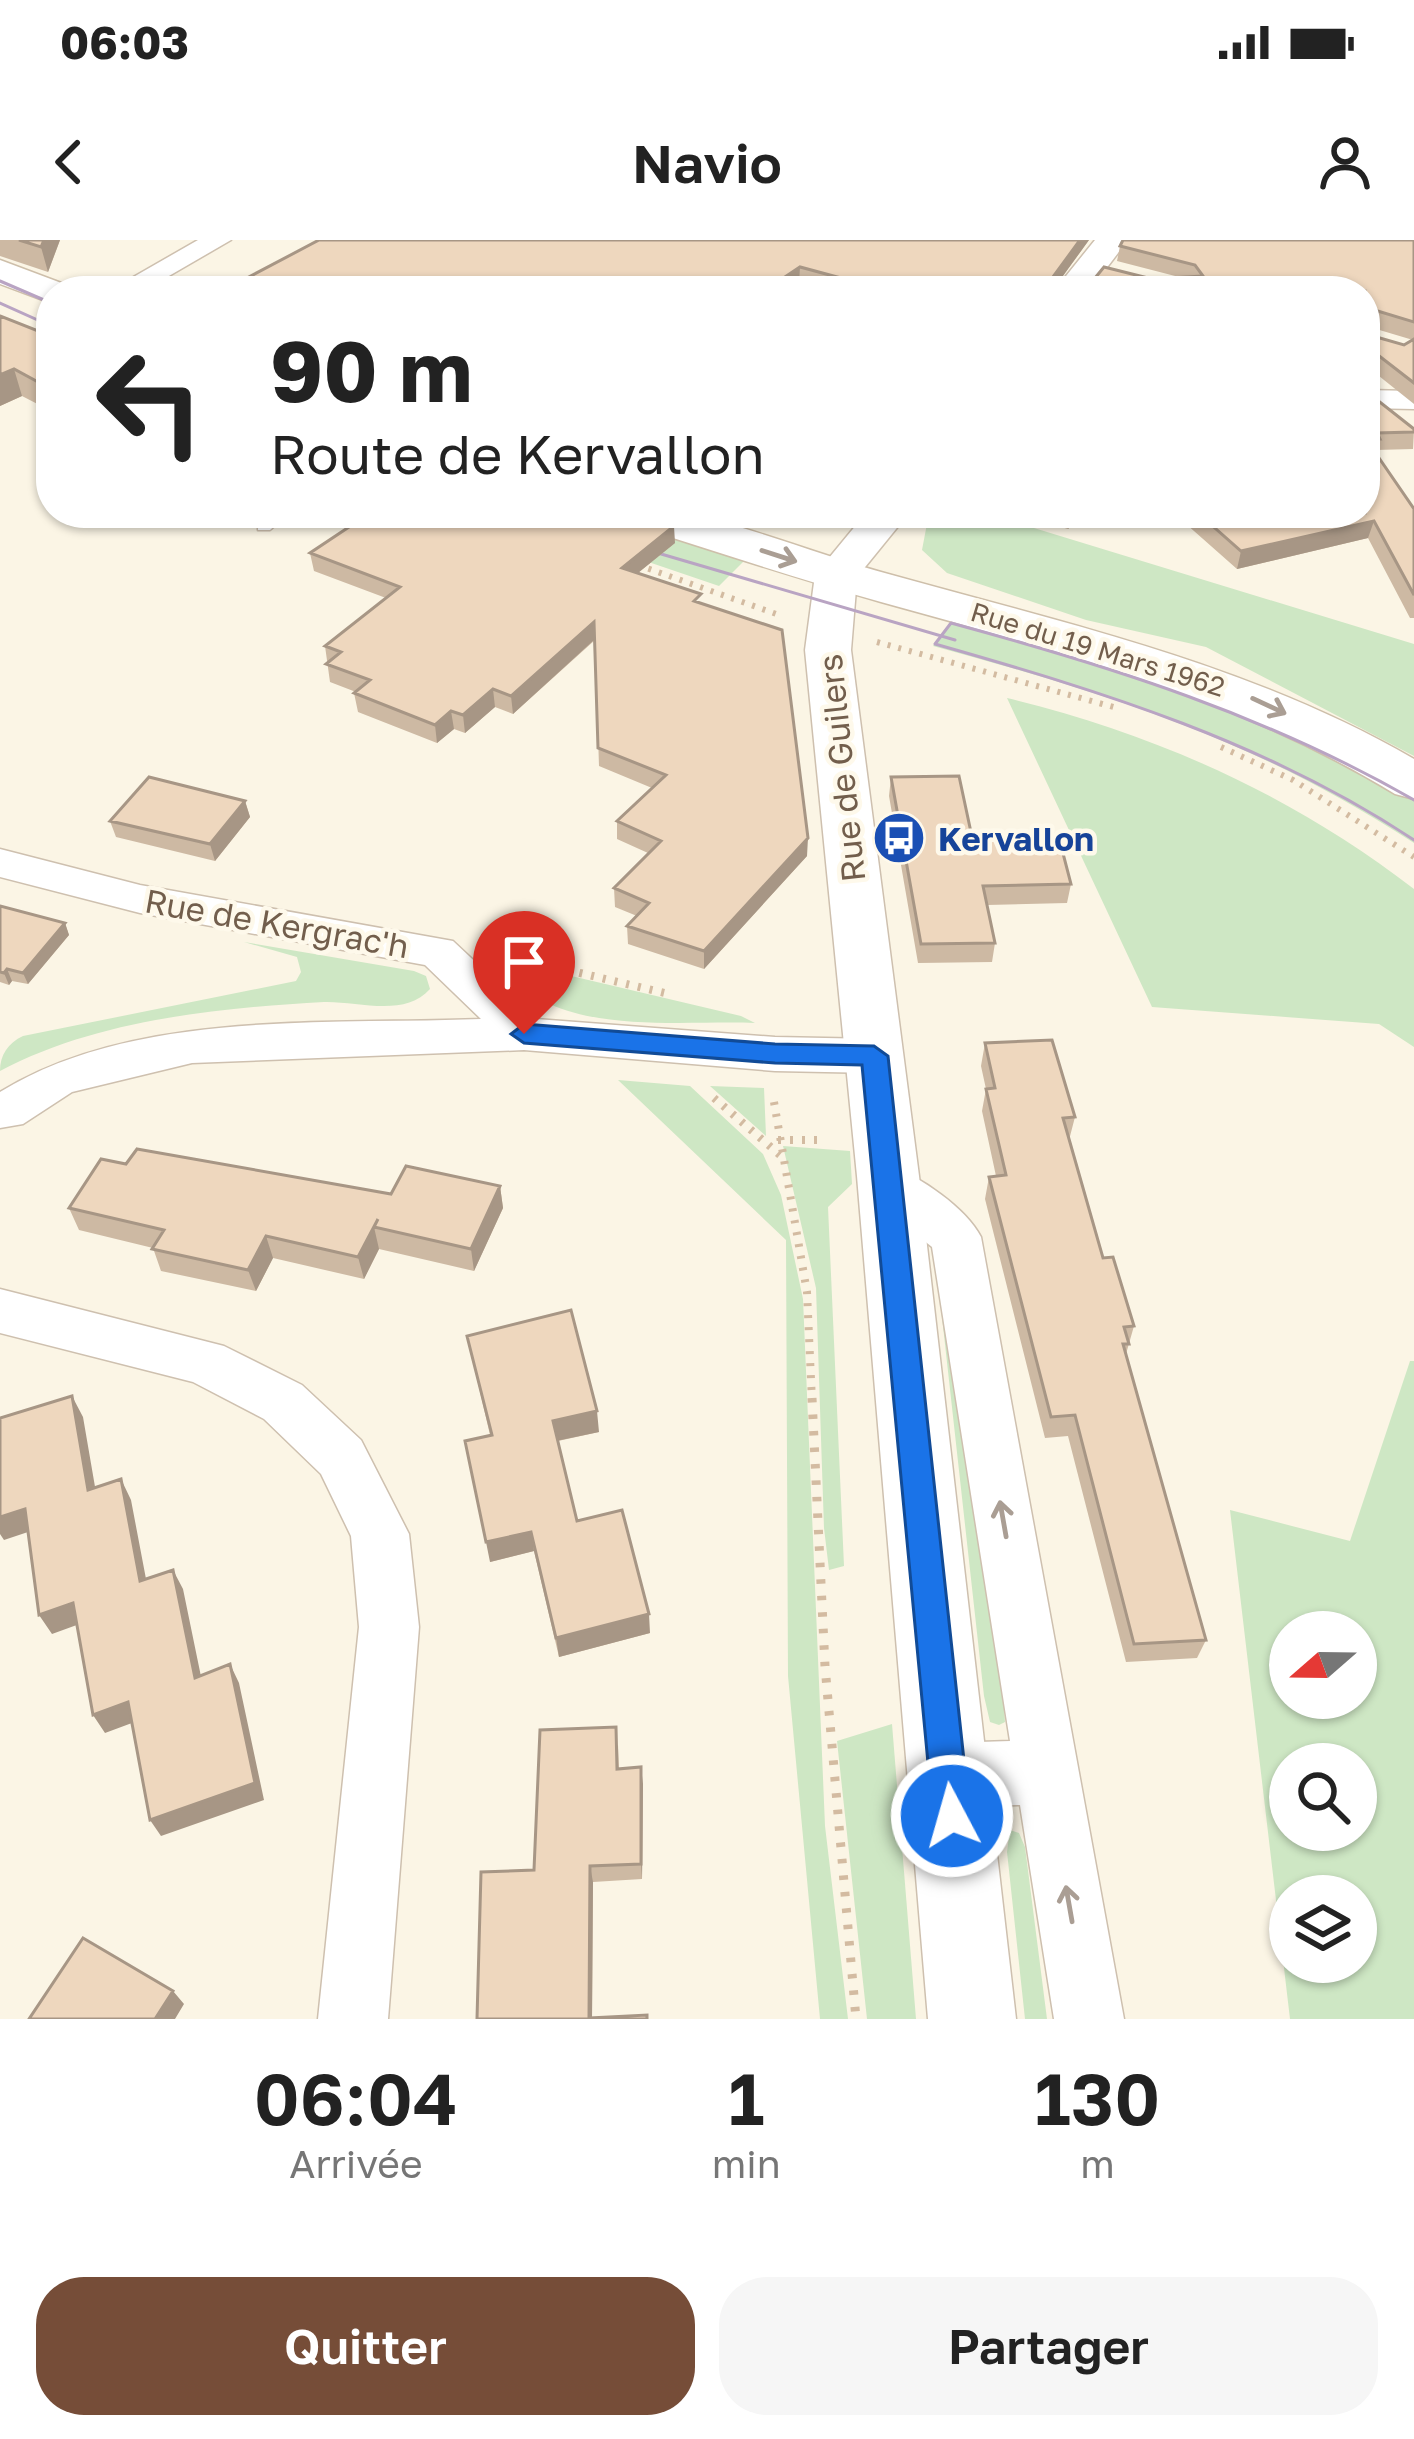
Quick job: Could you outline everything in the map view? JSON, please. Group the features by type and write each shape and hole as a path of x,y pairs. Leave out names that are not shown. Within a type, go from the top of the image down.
{"main road":[{"path":"0,271 36,286"},
{"name":"Rue du 19 Mars 1962","path":"674,528 832,602 1122,652 1229,687 1329,734 1414,782"}],"street":[{"path":"151,276 218,240"},
{"path":"1380,399 1414,400"},
{"path":"1380,406 1414,432"},
{"path":"832,602 879,528"},
{"name":"Rue de Guilers","path":"832,602 847,845 889,1185 972,2019"},
{"name":"Rue de Kergrac'h","path":"0,863 140,899 438,952 524,1034"},
{"path":"2,1114 58,1078 192,1046 524,1034 775,1054 874,1056"},
{"path":"889,1185 956,1237 1089,2019"},
{"path":"0,1311 205,1362 283,1402 341,1456 380,1534 388,1628 353,2019"},
{"path":"947,1775 1046,1772"}],"path":[{"path":"638,565 832,602 1129,712"},
{"path":"1204,740 1293,780 1414,857"},
{"path":"438,952 500,953 687,998"},
{"path":"775,1054 772,1083 781,1156 807,1292 825,1666 856,2019"},
{"path":"708,1092 781,1156"}],"green space":[{"path":"548,528 638,528 744,561 719,586"},
{"path":"926,528 1034,528 1414,644 1414,756 1206,647 1086,620 947,573 922,550"},
{"path":"957,614 1124,659 1414,793 1414,843 1297,775 1182,724 933,646"},
{"path":"1007,698 1116,730 1221,772 1320,825 1414,889 1414,1047 1379,1024 1152,1007"},
{"path":"244,942 414,971 426,976 430,989 420,998 394,1006 324,1002 242,1008 116,1028 0,1071 6,1050 23,1036 296,981 301,972 297,957"},
{"path":"512,962 755,1023 653,1023 584,1015 524,990 500,967"},
{"path":"618,1080 690,1086 763,1154 781,1195 803,1299 825,1826 848,2019 820,2019 788,1676 786,1240"},
{"path":"710,1086 764,1088 766,1136"},
{"path":"783,1146 850,1151 852,1184 828,1207 844,1566 829,1570 816,1288"},
{"path":"935,1254 1003,1692 1005,1722 999,1725 990,1722 984,1696"},
{"path":"1410,1361 1414,1361 1414,2019 1290,2019 1286,1983 1377,1983 1377,1875 1273,1875 1270,1851 1377,1851 1377,1743 1269,1743 1269,1841 1230,1510 1350,1541"},
{"path":"892,1724 916,2019 867,2019 837,1741"},
{"path":"1010,1830 1019,1833 1025,1847 1047,2019 1025,2019 1007,1852"}],"building":[{"path":"319,240 1080,240 1054,276 833,276 800,267 786,276 251,276"},
{"path":"1123,240 1414,240 1414,322 1380,312 1380,276 1203,276 1195,265 1120,246"},
{"path":"1104,267 1140,276 1097,276"},
{"path":"0,316 36,330 36,381 14,369 0,375"},
{"path":"1380,338 1404,345 1414,339 1414,383 1380,357"},
{"path":"1380,402 1414,429 1380,433"},
{"path":"1380,459 1414,509 1414,595 1378,528"},
{"path":"348,528 672,528 622,568 701,594 694,601 782,630 808,838 704,951 627,926 649,903 614,888 661,841 617,821 666,775 598,748 594,622 511,696 493,689 463,715 451,711 435,725 354,693 370,680 326,664 341,652 325,646 400,587 310,553"},
{"path":"1215,528 1343,528 1241,551"},
{"path":"959,776 972,837 1058,834 1071,884 983,886 995,943 921,944 891,777"},
{"path":"149,777 245,801 210,844 110,821"},
{"path":"0,906 65,923 23,973 0,972"},
{"path":"1052,1040 1075,1117 1063,1118 1103,1258 1113,1257 1134,1326 1124,1327 1129,1344 1123,1344 1206,1640 1134,1644 1075,1415 1051,1417 989,1177 1006,1175 986,1089 995,1088 985,1043"},
{"path":"137,1149 391,1194 406,1166 500,1186 471,1249 374,1227 378,1219 358,1257 266,1236 248,1270 152,1249 164,1230 69,1208 101,1159 126,1164"},
{"path":"571,1310 597,1411 553,1421 577,1521 622,1510 649,1614 556,1638 531,1532 486,1542 465,1441 492,1435 467,1336"},
{"path":"72,1396 88,1490 121,1479 140,1581 173,1570 195,1678 230,1664 255,1783 150,1820 128,1702 93,1715 73,1603 39,1615 25,1509 0,1517 0,1418"},
{"path":"616,1727 617,1769 641,1767 641,1864 590,1866 589,2018 647,2015 647,2019 477,2019 481,1872 534,1870 540,1730"},
{"path":"83,1938 173,1991 155,2019 29,2019"}],"tram line":[{"path":"0,281 36,297"},
{"path":"0,303 36,319"},
{"path":"627,544 941,636"},
{"path":"941,636 951,623 1188,696 1303,743 1414,800"},
{"path":"941,636 955,640"},
{"path":"941,636 935,644 1122,701 1242,748 1358,805 1414,840"}],"place":[{"name":"Kervallon","path":"899,838"}],"route":[{"path":"524,1034 775,1054 874,1056 952,1816"}]}
